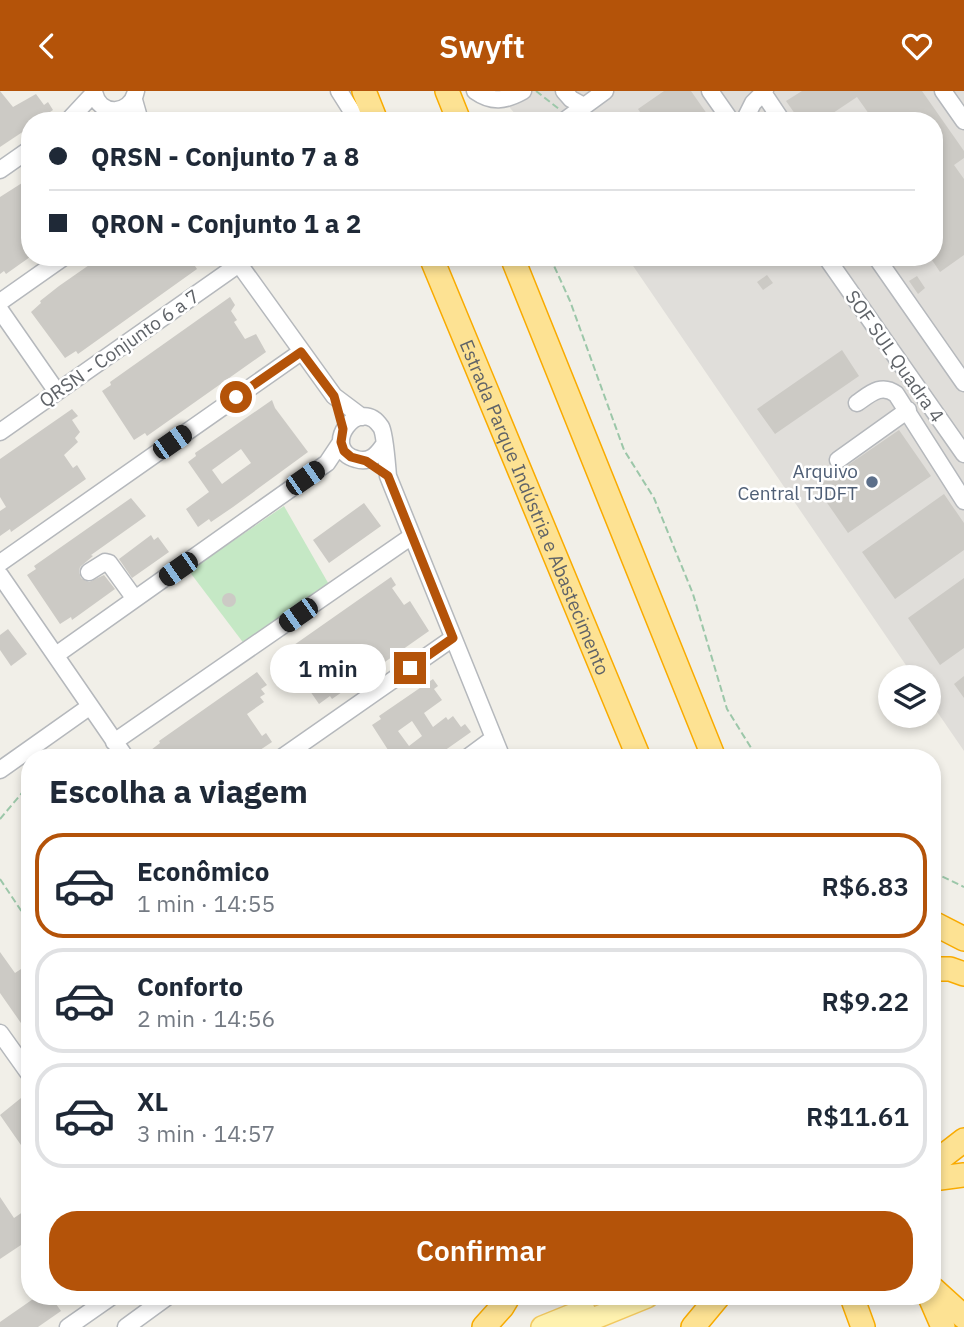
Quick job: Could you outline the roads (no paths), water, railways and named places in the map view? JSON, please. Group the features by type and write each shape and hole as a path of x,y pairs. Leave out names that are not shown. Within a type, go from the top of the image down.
{"highway":[{"path":"364,91 372,112"},
{"path":"447,91 455,112"},
{"name":"Estrada Parque Indústria e Abastecimento","path":"435,266 635,749"},
{"path":"516,266 567,389 706,749"},
{"path":"941,927 964,939"},
{"path":"941,969 964,974"},
{"path":"941,1165 964,1140"},
{"path":"941,1173 964,1175"},
{"path":"941,1296 964,1317"},
{"path":"484,1327 502,1305"},
{"path":"694,1327 712,1305"},
{"path":"933,1305 943,1327"}],"main road":[{"path":"542,1327 596,1305"},
{"path":"573,1327 627,1305"}],"street":[{"path":"339,91 352,112"},
{"path":"475,91 487,99 498,100 510,98 523,91"},
{"path":"564,91 571,99 584,106"},
{"path":"576,112 605,91"},
{"path":"710,91 725,112"},
{"path":"943,91 964,121"},
{"path":"77,112 94,92 98,103 112,112"},
{"path":"748,112 763,92 776,112"},
{"path":"101,112 125,109 135,95"},
{"path":"0,170 21,155"},
{"path":"0,302 51,266"},
{"name":"QRSN - Conjunto 6 a 7","path":"0,432 228,266"},
{"path":"240,266 334,396 362,417 372,419 380,426 384,436 388,476 499,749"},
{"name":"SOF SUL Quadra 4","path":"833,266 964,454"},
{"path":"882,266 964,383"},
{"path":"0,310 57,392"},
{"path":"0,563 301,352"},
{"path":"857,403 875,390 883,388 896,394 964,501"},
{"path":"334,396 344,451 388,476"},
{"path":"838,460 908,410"},
{"path":"56,655 327,463 351,420 362,417"},
{"path":"327,463 376,456 383,446"},
{"path":"114,742 412,536"},
{"path":"89,572 105,562 109,563 135,599"},
{"path":"0,575 119,749"},
{"path":"294,749 453,638"},
{"path":"30,749 89,707"},
{"path":"480,749 495,739"},
{"path":"0,770 21,755"},
{"path":"0,1033 21,1062"},
{"path":"941,1168 964,1153"},
{"path":"941,1171 964,1169"},
{"path":"68,1327 100,1305"},
{"path":"126,1327 156,1305"}],"place":[{"name":"Arquivo Central TJDFT","path":"872,482"}]}
